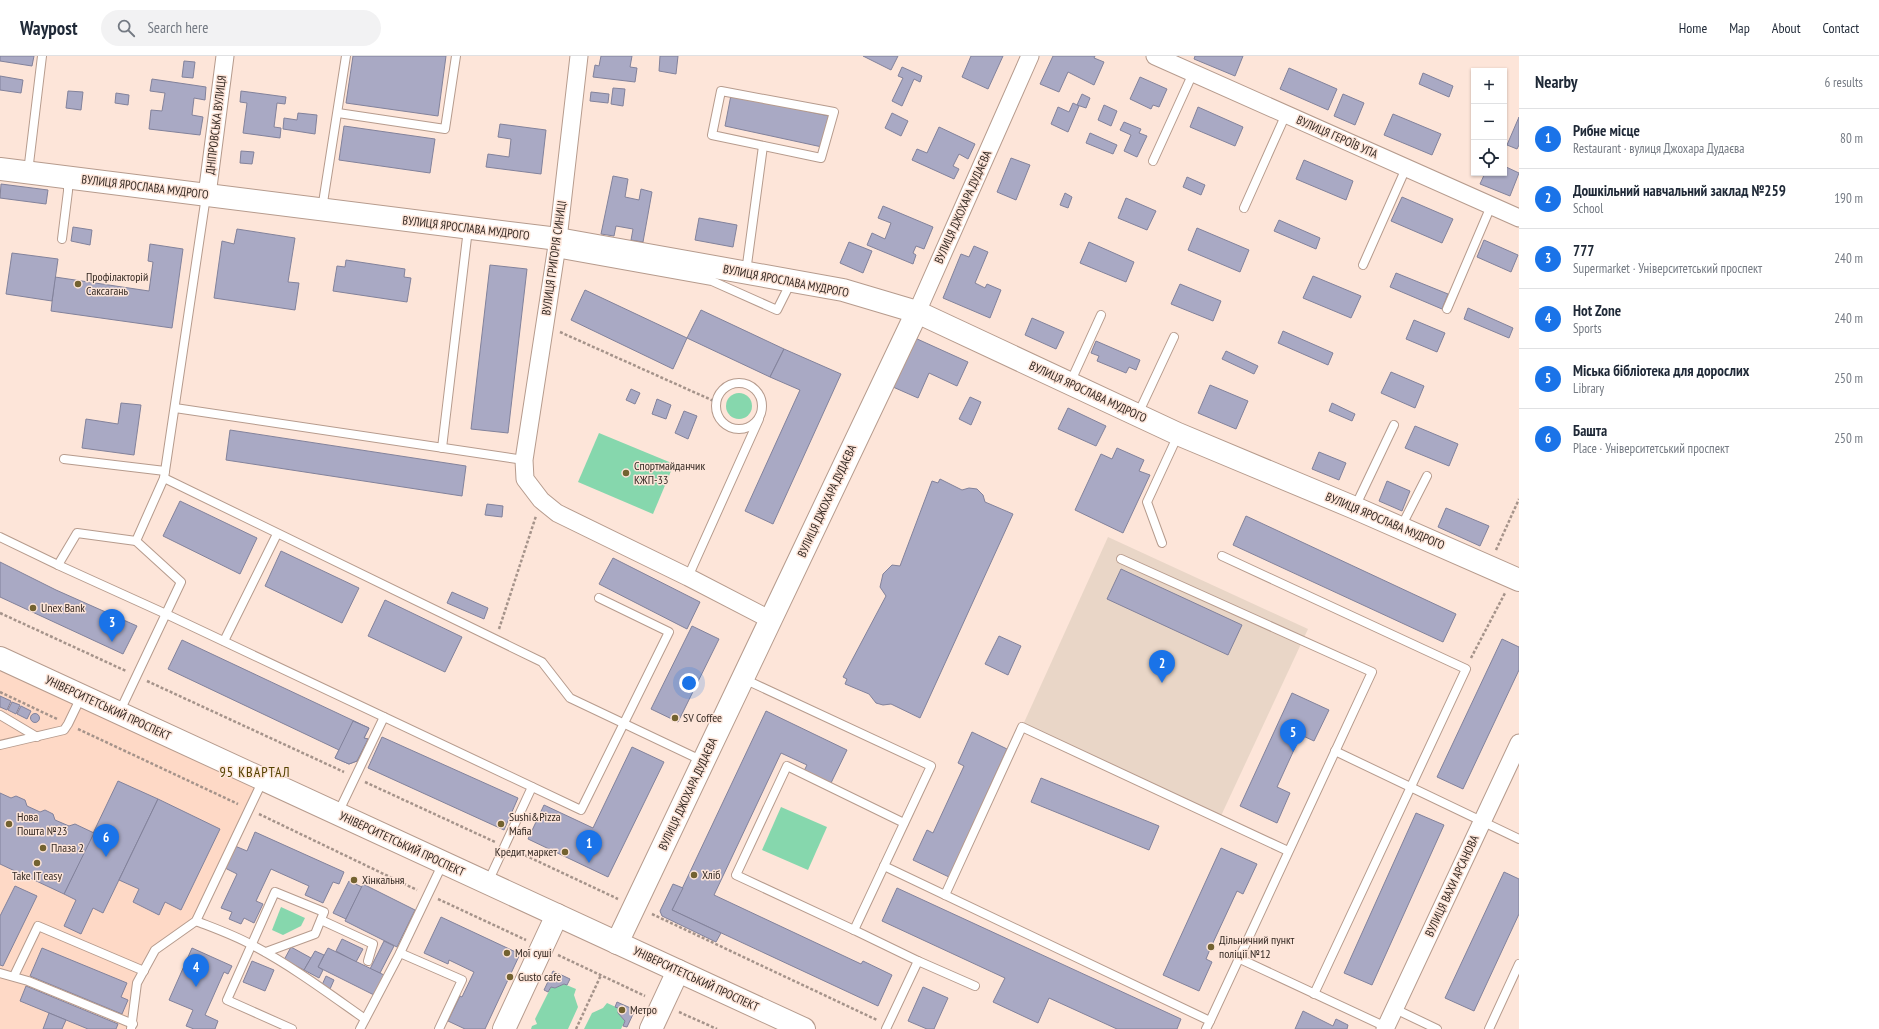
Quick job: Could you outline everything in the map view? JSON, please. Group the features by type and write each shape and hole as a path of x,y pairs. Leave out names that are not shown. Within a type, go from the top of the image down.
{"street":[{"name":"ДНІПРОВСЬКА ВУЛИЦЯ","path":"207,195 224,56"},
{"name":"ВУЛИЦЯ ГРИГОРІЯ СИНИЦІ","path":"579,56 557,246 524,460 525,479 541,500 557,513 688,577 771,620"},
{"name":"ВУЛИЦЯ ДЖОХАРА ДУДАЄВА","path":"617,943 917,312 1030,56"},
{"name":"ВУЛИЦЯ ГЕРОЇВ УПА","path":"1155,56 1519,218"},
{"name":"ВУЛИЦЯ ЯРОСЛАВА МУДРОГО","path":"0,169 468,228 557,246 746,273 843,290 917,312 1178,434 1489,565 1516,578"},
{"name":"УНІВЕРСИТЕТСЬКИЙ ПРОСПЕКТ","path":"0,658 804,1029"},
{"name":"ВУЛИЦЯ ВАХИ АРСАНОВА","path":"1386,1028 1519,743"},
{"path":"504,1029 557,915"},
{"path":"651,1029 678,971"}],"lane":[{"path":"28,172 42,56"},
{"path":"322,210 346,56"},
{"path":"338,113 445,129 456,56"},
{"path":"1153,161 1193,73"},
{"path":"721,91 834,112 821,158 763,146 712,135 721,91"},
{"path":"1244,208 1286,114"},
{"path":"746,273 763,146"},
{"path":"1363,265 1406,168"},
{"path":"62,239 68,191 68,177"},
{"path":"136,541 165,475 207,195"},
{"path":"1447,308 1491,206"},
{"path":"442,448 468,228"},
{"path":"557,246 712,282 777,310 791,281"},
{"path":"1070,383 1100,315"},
{"path":"1138,415 1174,337"},
{"path":"688,577 760,419 763,403 758,393 750,385 739,383 729,385 720,392 716,402 718,418 726,426 736,430 747,429 760,419"},
{"path":"175,408 524,460"},
{"path":"1355,508 1394,424"},
{"path":"1162,542 1147,502 1178,434"},
{"path":"64,459 165,475 277,534 496,638 542,662 570,698 703,762"},
{"path":"1401,528 1427,476"},
{"path":"58,565 77,533 136,541 180,582 119,713"},
{"path":"224,641 277,534"},
{"path":"0,537 384,716 581,810 669,632 600,598"},
{"path":"1222,556 1466,669 1314,994"},
{"path":"1121,559 1372,672 1206,1029"},
{"path":"743,678 930,766 854,930"},
{"path":"0,745 64,730 81,696"},
{"path":"0,715 37,737"},
{"path":"337,814 384,716"},
{"path":"944,895 1022,727 1288,851"},
{"path":"1335,751 1482,822 1519,838"},
{"path":"904,823 787,766 736,875 974,986"},
{"path":"0,973 14,976 132,1027 137,983 155,950 196,921 264,780"},
{"path":"488,883 532,787"},
{"path":"360,1029 400,953 443,862"},
{"path":"884,866 1210,1021"},
{"path":"266,952 315,934 324,912 275,892 227,1000 292,1029"},
{"path":"321,920 373,944 368,961"},
{"path":"196,921 251,944 266,952 297,970 365,1019"},
{"path":"14,976 38,926 144,972"},
{"path":"400,953 462,980 439,1029"},
{"path":"1238,958 1386,1028"},
{"path":"887,1027 918,960"},
{"path":"1489,1029 1519,964"},
{"path":"1395,1009 1437,1029"}],"path":[{"path":"545,326 716,402"},
{"path":"1489,565 1519,498"},
{"path":"496,638 541,500"},
{"path":"1466,669 1516,578"},
{"path":"0,613 634,906 887,1027"},
{"path":"0,692 428,895 717,1029"},
{"path":"576,1029 601,975"}],"shaded area":[{"path":"1108,537 1308,629 1220,818 1022,727"},
{"path":"0,658 264,780 196,921 155,950 137,983 131,1029 0,1029"}],"green space":[{"path":"739,393 748,397 752,406 748,415 739,419 730,415 726,406 730,397"},
{"name":"Спортмайданчик КЖП-33","path":"599,433 674,464 653,514 578,482"},
{"path":"781,807 827,827 808,870 762,850"},
{"path":"281,907 305,918 301,926 283,935 272,930"},
{"path":"564,984 576,989 574,995 578,1007 568,1029 531,1029 532,1026 537,1024 535,1019 551,987 555,988"},
{"path":"607,1003 618,1008 618,1013 625,1021 621,1029 584,1029 592,1013 603,1008"}],"building":[{"path":"0,56 34,56 32,66 0,61"},
{"path":"353,56 446,56 438,116 346,103"},
{"path":"601,56 632,56 630,67 637,68 635,82 593,77 595,65 599,66"},
{"path":"660,56 678,56 676,74 659,71"},
{"path":"863,56 898,56 891,70"},
{"path":"971,56 1003,56 988,89 962,77"},
{"path":"1053,56 1095,56 1094,58 1104,62 1094,85 1068,72 1059,92 1040,84"},
{"path":"1195,56 1243,56 1235,76 1194,59"},
{"path":"184,61 195,62 193,78 182,77"},
{"path":"902,67 922,76 920,82 914,79 902,106 892,101 903,78 898,76"},
{"path":"1289,68 1337,89 1328,110 1280,89"},
{"path":"1423,73 1453,86 1449,97 1419,84"},
{"path":"0,76 23,80 21,93 0,90"},
{"path":"1140,77 1167,89 1159,107 1153,105 1151,109 1130,99"},
{"path":"152,79 206,87 205,100 194,98 192,115 203,117 200,135 149,129 151,110 162,111 165,93 150,91"},
{"path":"613,88 625,89 623,106 611,104"},
{"path":"68,91 83,92 81,110 66,108"},
{"path":"241,91 286,97 285,104 277,103 274,127 281,128 280,138 243,133 247,103 240,102"},
{"path":"591,92 609,94 608,103 590,101"},
{"path":"116,93 129,95 128,105 115,103"},
{"path":"1082,94 1090,98 1086,108 1077,105"},
{"path":"1343,94 1364,103 1355,125 1334,116"},
{"path":"731,95 829,116 822,147 725,126"},
{"path":"1073,103 1079,106 1068,132 1051,124 1058,107 1069,112"},
{"path":"1104,105 1117,111 1111,126 1098,120"},
{"path":"1198,107 1243,127 1235,146 1190,127"},
{"path":"298,113 317,115 315,134 283,129 284,118 297,120"},
{"path":"892,113 908,121 901,136 885,128"},
{"path":"1393,114 1441,134 1432,155 1384,135"},
{"path":"1519,117 1519,145 1517,149 1507,145"},
{"path":"1124,122 1141,129 1139,133 1147,136 1137,157 1124,151 1131,135 1120,130"},
{"path":"500,124 546,130 541,174 486,167 488,154 509,157 511,139 498,137"},
{"path":"344,126 435,139 430,173 339,160"},
{"path":"939,127 975,144 968,159 959,154 953,166 959,169 954,179 912,160 917,149 927,153"},
{"path":"1090,133 1117,145 1113,154 1086,143"},
{"path":"241,151 254,152 252,164 240,163"},
{"path":"1011,158 1030,165 1016,200 997,192"},
{"path":"1304,160 1353,181 1346,200 1296,179"},
{"path":"1507,167 1519,173 1510,196 1480,184 1484,176 1507,176"},
{"path":"613,176 628,179 625,197 639,200 641,189 652,192 643,242 631,240 633,229 616,226 614,236 601,234"},
{"path":"1187,177 1205,185 1201,195 1183,187"},
{"path":"1,184 48,190 46,204 0,198"},
{"path":"1065,193 1072,197 1068,208 1060,205"},
{"path":"1402,197 1453,219 1442,243 1391,221"},
{"path":"1126,198 1156,211 1147,230 1118,218"},
{"path":"883,206 933,227 924,249 916,246 913,253 916,255 913,264 867,245 872,233 885,239 891,223 878,218"},
{"path":"699,218 737,225 733,247 695,240"},
{"path":"1279,220 1320,238 1316,249 1274,231"},
{"path":"73,227 92,230 90,245 71,241"},
{"path":"1197,228 1249,250 1240,272 1188,250"},
{"path":"237,229 295,238 288,282 299,283 295,310 214,298 222,241 234,244"},
{"path":"1484,240 1518,255 1511,272 1477,257"},
{"path":"849,242 872,251 863,273 840,263"},
{"path":"1089,242 1134,262 1126,282 1080,263"},
{"name":"Профілакторій Саксагань","path":"150,244 183,249 172,328 51,311 55,277 149,291 153,262 148,261"},
{"path":"974,246 988,252 975,283 985,288 987,284 1001,290 990,318 943,298 961,254 969,257"},
{"path":"12,253 58,259 52,301 6,294"},
{"path":"346,260 405,269 404,277 411,278 407,302 333,291 337,266 345,267"},
{"path":"490,265 527,269 508,433 471,429"},
{"path":"1396,273 1448,294 1442,309 1390,287"},
{"path":"1313,276 1361,296 1351,318 1303,298"},
{"path":"1180,284 1221,301 1213,321 1171,304"},
{"path":"585,290 687,338 673,369 571,320"},
{"path":"1468,308 1513,328 1509,338 1464,319"},
{"path":"701,310 784,349 770,377 687,338"},
{"path":"1032,318 1064,332 1056,349 1025,335"},
{"path":"1414,320 1445,333 1437,352 1406,339"},
{"path":"1283,331 1333,353 1328,365 1278,343"},
{"path":"915,338 968,362 957,386 929,373 918,398 893,387"},
{"path":"1096,341 1140,360 1136,370 1129,367 1126,373 1097,361 1099,356 1091,353"},
{"path":"784,349 841,374 773,524 745,511 800,390 770,377"},
{"path":"1226,351 1258,366 1254,374 1222,359"},
{"path":"1391,372 1424,386 1415,408 1381,393"},
{"path":"1210,385 1248,401 1236,429 1198,413"},
{"path":"631,389 640,393 635,404 626,400"},
{"path":"970,397 981,402 971,425 959,419"},
{"path":"657,399 671,405 666,419 652,414"},
{"path":"121,403 141,405 134,455 82,448 86,419 118,424"},
{"path":"1332,403 1355,414 1352,421 1329,411"},
{"path":"1068,408 1106,426 1096,446 1058,429"},
{"path":"684,411 697,416 688,439 675,433"},
{"path":"1415,426 1458,444 1449,466 1405,448"},
{"path":"230,430 466,466 462,496 226,460"},
{"path":"1117,448 1144,460 1139,471 1150,475 1123,533 1075,510 1101,454 1112,459"},
{"path":"1319,452 1346,463 1339,480 1312,469"},
{"path":"940,479 962,490 969,488 977,489 983,495 985,502 1013,514 920,718 891,704 883,705 876,703 869,694 845,684 847,679 843,677 886,596 880,587 883,574 892,565 900,566 932,481 938,483"},
{"path":"1387,481 1410,491 1402,511 1379,501"},
{"path":"180,501 257,538 240,574 163,536"},
{"path":"487,504 503,506 502,517 485,515"},
{"path":"1446,508 1489,526 1480,546 1438,527"},
{"path":"1246,516 1456,614 1443,642 1233,545"},
{"path":"281,551 359,588 342,623 265,586"},
{"path":"613,558 700,602 687,629 599,584"},
{"path":"0,562 56,590 137,626 123,654 0,597"},
{"path":"1121,569 1242,625 1228,655 1107,599"},
{"path":"452,592 488,608 484,619 447,603"},
{"path":"385,600 462,637 445,672 368,636"},
{"path":"692,626 719,639 678,722 651,709"},
{"path":"999,636 1021,646 1008,675 985,664"},
{"path":"1502,639 1519,647 1519,670 1463,789 1437,777"},
{"path":"182,640 369,728 364,738 368,739 357,761 349,764 335,758 339,750 168,669"},
{"path":"1292,693 1329,710 1314,741 1301,735 1293,752 1277,787 1290,793 1277,823 1240,806"},
{"path":"0,696 11,701 7,710 0,707"},
{"path":"12,702 20,705 16,714 8,710"},
{"path":"21,706 31,711 27,719 17,714"},
{"path":"766,711 847,750 831,783 804,771 807,765 781,753 714,895 861,964 863,961 892,975 878,1006 672,910"},
{"path":"33,714 37,714 39,718 37,722 33,722 31,720 31,716"},
{"path":"353,721 369,728 364,738 368,739 357,761 349,764 335,758"},
{"path":"972,732 1007,749 949,877 913,860 927,830 933,833 964,766 958,763"},
{"path":"382,737 518,798 504,830 368,768"},
{"path":"632,747 664,762 608,877 528,839 544,805 593,828"},
{"path":"1041,778 1159,826 1149,850 1031,802"},
{"path":"118,781 158,799 103,913 93,908 81,934 64,926 76,900 64,894"},
{"name":"Плаза 2","path":"0,793 11,798 16,796 25,800 27,806 40,812 45,810 53,814 55,820 69,826 75,824 94,833 64,894 0,864"},
{"path":"158,799 220,829 181,910 165,902 159,915 133,902 139,889 119,880"},
{"path":"1416,813 1444,825 1372,985 1344,973"},
{"path":"255,832 344,872 339,884 333,882 323,903 305,895 309,886 271,869 256,901 263,904 254,923 244,918 241,924 229,919 232,912 221,908 237,874 225,868 235,846 247,851"},
{"path":"1221,848 1257,864 1243,894 1237,891 1211,947 1206,959 1212,962 1199,991 1163,975"},
{"path":"1504,872 1519,879 1519,914 1474,1011 1445,998"},
{"path":"349,881 362,887 346,919 333,913"},
{"path":"363,884 415,910 397,947 345,921"},
{"path":"673,884 683,888 672,910 721,933 716,942 662,916 660,911"},
{"path":"15,886 37,896 3,966 0,965 0,916"},
{"path":"897,888 1181,1019 1177,1029 1117,1029 1049,998 1038,1023 993,1002 1005,978 882,921"},
{"path":"441,917 520,954 485,1029 465,1029 448,1021 474,972 449,960 448,964 424,953"},
{"path":"342,939 363,949 356,962 336,951"},
{"path":"384,941 394,946 380,973 370,969"},
{"path":"291,947 311,958 304,970 284,960"},
{"path":"42,948 127,983 121,997 128,1000 122,1014 30,976"},
{"path":"192,948 232,966 228,974 224,972 205,1015 218,1021 215,1029 194,1029 186,1026 193,1010 169,1000"},
{"path":"328,948 384,975 374,995 318,967"},
{"path":"315,951 324,955 318,967 323,970 319,978 304,970"},
{"path":"252,961 274,970 265,991 243,982"},
{"path":"553,971 570,979 567,985 564,984 555,988 551,987 548,992 544,990"},
{"path":"326,976 334,980 330,989 322,985"},
{"path":"26,986 118,1024 116,1029 88,1029 20,1001"},
{"path":"923,987 948,998 934,1029 927,1029 908,1021"},
{"path":"617,1002 635,1010 627,1027 623,1026 625,1021 618,1013 618,1008 615,1007"},
{"path":"1303,1011 1333,1026 1336,1019 1348,1025 1347,1029 1295,1029"},
{"path":"49,1013 66,1020 62,1029 43,1029"}],"place":[{"name":"Профілакторій Саксагань","path":"78,284"},
{"name":"Спортмайданчик КЖП-33","path":"626,473"},
{"name":"Unex Bank","path":"33,608"},
{"name":"777","path":"112,642"},
{"name":"Дошкільний навчальний заклад №259","path":"1162,683"},
{"name":"SV Coffee","path":"675,718"},
{"name":"Міська бібліотека для дорослих","path":"1293,752"},
{"name":"Нова Пошта №23","path":"9,824"},
{"name":"Sushi&Pizza Mafia","path":"501,824"},
{"name":"Плаза 2","path":"43,848"},
{"name":"Кредит маркет","path":"565,852"},
{"name":"Башта","path":"106,857"},
{"name":"Take IT easy","path":"37,863"},
{"name":"Рибне місце","path":"589,863"},
{"name":"Хліб","path":"694,875"},
{"name":"Хінкальня","path":"354,880"},
{"name":"Дільничний пункт поліції №12","path":"1211,947"},
{"name":"Мої суші","path":"507,953"},
{"name":"Gusto cafe","path":"510,977"},
{"name":"Hot Zone","path":"196,987"},
{"name":"Метро","path":"622,1010"}],"district":[{"name":"95 КВАРТАЛ","path":"255,772"}]}
